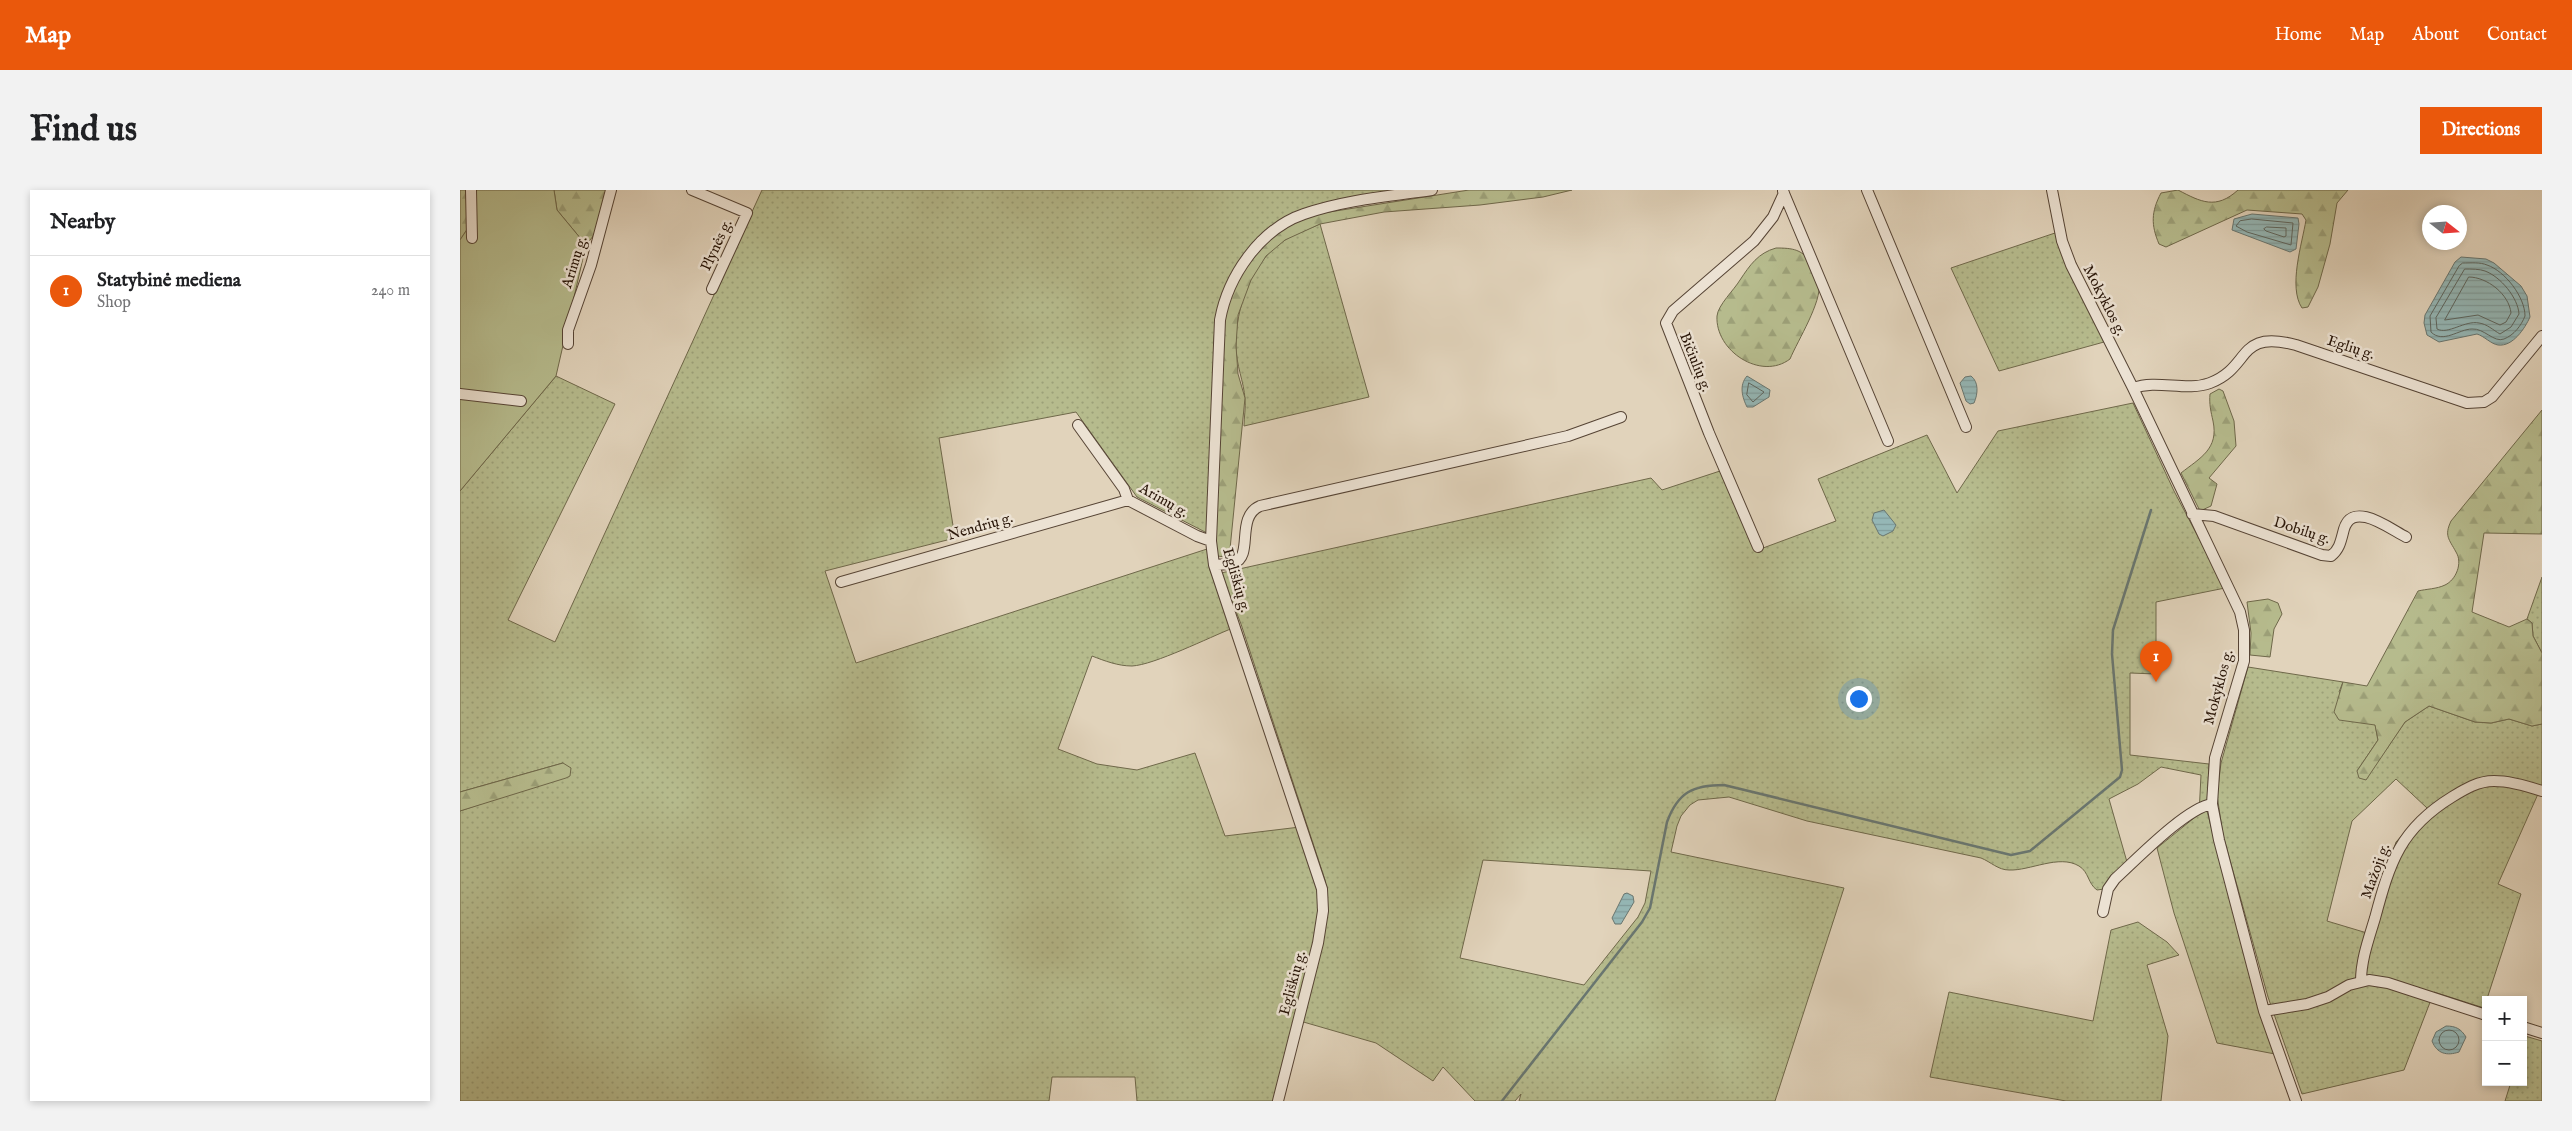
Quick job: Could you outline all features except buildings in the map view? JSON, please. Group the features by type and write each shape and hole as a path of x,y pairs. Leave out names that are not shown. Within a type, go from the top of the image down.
{"street":[{"path":"470,190 472,238"},
{"name":"Arimų g.","path":"568,344 568,330 590,265 611,190"},
{"name":"Plynės g.","path":"692,190 747,214 712,289"},
{"name":"Egliškių g.","path":"1278,1101 1318,943 1323,911 1322,888 1214,565 1211,541 1220,320 1227,293 1247,258 1267,238 1303,214 1355,202 1432,190"},
{"path":"1867,190 1966,427"},
{"name":"Mokyklos g.","path":"2052,190 2062,241 2071,265 2232,593 2244,630 2244,661 2215,758 2212,804 2219,840 2264,1011 2296,1101"},
{"path":"1783,192 1838,318 1888,441"},
{"name":"Bičiulių g.","path":"1758,547 1709,433 1666,323 1673,310 1754,241 1773,217 1783,192"},
{"name":"Eglių g.","path":"2133,388 2146,385 2188,386 2210,383 2228,371 2259,342 2276,340 2350,362 2467,403 2476,404 2492,396 2542,336"},
{"path":"460,394 521,401"},
{"path":"1214,565 1233,563 1239,560 1244,552 1248,516 1253,509 1260,506 1568,436 1621,417"},
{"name":"Arimų g.","path":"1078,425 1124,489 1128,500 1197,536 1211,541"},
{"name":"Nendrių g.","path":"841,582 1128,500"},
{"name":"Dobilų g.","path":"2192,514 2214,516 2322,555 2331,556 2338,551 2346,523 2350,518 2359,516 2367,516 2406,538"},
{"name":"Mažoji g.","path":"2361,981 2363,963 2389,871 2400,846 2414,827 2440,805 2469,787 2481,783 2506,783 2542,791"},
{"path":"2103,912 2108,889 2115,879 2171,829 2201,808 2212,804"},
{"path":"2264,1011 2307,1004 2328,997 2361,981 2383,982 2482,1014"},
{"path":"2527,1028 2542,1033"}],"green space":[{"path":"460,190 468,190 468,228 460,240"},
{"path":"468,190 554,190 557,210 586,245 556,376 460,491 460,240 468,228"},
{"path":"554,190 606,190 594,235 586,245 557,210"},
{"path":"762,190 1406,190 1305,209 1290,215 1274,225 1217,313 1214,338 1211,489 1207,533 1137,497 1076,412 939,438 955,538 825,571 856,663 1207,549 1210,570 1233,628 1168,656 1132,666 1092,656 1058,749 1097,764 1137,770 1195,753 1225,836 1300,827 1315,875 1320,908 1313,944 1273,1101 1137,1101 1135,1077 1052,1077 1049,1101 460,1101 460,811 507,795 563,763 460,792 460,491 556,376 615,404 508,620 555,642"},
{"path":"1469,190 1572,190 1543,197 1480,205 1384,212 1320,224 1285,240 1266,256 1251,280 1238,315 1236,346 1238,374 1245,398 1230,549 1226,557 1217,556 1215,544 1222,336 1228,301 1241,274 1260,249 1272,238 1297,221 1310,215"},
{"path":"2178,190 2201,201 2215,202 2223,200 2238,190 2348,190 2337,203 2330,244 2318,287 2308,307 2302,308 2296,289 2297,265 2306,220 2302,214 2247,210 2166,247 2159,244 2156,237 2153,225 2155,206 2161,193"},
{"path":"1320,224 1369,397 1244,426 1245,399 1236,346 1236,332 1242,301 1255,273 1273,249 1298,233"},
{"path":"2055,233 2063,257 2104,342 1999,371 1951,268"},
{"path":"1776,248 1792,249 1805,256 1817,276 1819,291 1809,321 1790,359 1778,365 1766,366 1742,359 1732,351 1723,341 1718,329 1717,316 1723,302 1751,265 1759,256"},
{"path":"2219,389 2223,391 2234,421 2236,446 2209,478 2217,484 2211,506 2200,511 2181,473 2211,446 2214,431 2210,394"},
{"path":"2133,403 2174,491 2225,588 2156,602 2156,674 2130,673 2130,755 2209,764 2207,811 2257,1004 2275,1054 2217,1043 2174,913 2157,848 2199,814 2201,775 2161,767 2138,784 2109,799 2127,862 2113,874 2104,889 2097,890 2082,869 2071,863 2054,862 2017,870 2005,870 1981,858 1807,821 1729,797 1698,800 1690,805 1681,816 1671,852 1844,888 1775,1101 1519,1101 1521,1094 1515,1101 1475,1101 1443,1067 1433,1081 1376,1043 1300,1021 1327,897 1325,880 1241,624 1221,573 1651,478 1662,490 1720,471 1755,551 1836,521 1818,479 1927,435 1957,493 1998,431","holes":["1483,860 1651,871 1645,903 1638,917 1584,985 1460,958"]},
{"path":"2542,410 2542,534 2484,533 2472,612 2509,627 2527,619 2532,623 2533,636 2542,653 2542,724 2532,726 2509,719 2491,723 2475,722 2429,706 2405,722 2366,780 2359,778 2357,771 2378,740 2375,725 2339,720 2334,712 2343,682 2367,686 2418,591 2449,583 2455,575 2459,561 2448,537 2451,521"},
{"path":"2542,577 2542,653 2533,636 2532,623 2527,619"},
{"path":"2268,599 2278,603 2282,614 2274,629 2270,657 2250,655 2251,633 2247,602"},
{"path":"2248,667 2343,682 2339,692 2375,724 2378,740 2357,771 2365,780 2405,722 2429,706 2475,722 2491,723 2509,719 2532,726 2542,724 2542,785 2498,884 2521,894 2488,996 2482,996 2482,1007 2434,992 2404,1070 2302,1094 2268,997 2223,835 2217,795 2221,763","holes":["2396,779 2427,808 2396,842 2367,933 2327,921 2352,821"]},
{"path":"563,763 571,768 570,776 566,778 460,811 460,792"},
{"path":"2138,922 2167,942 2179,955 2147,965 2168,1036 2161,1101 2066,1101 1930,1077 1949,992 2093,1021 2111,930"},
{"path":"2527,1037 2542,1041 2542,1101 2505,1101 2510,1086 2527,1086"}],"water":[{"path":"2252,214 2298,218 2296,249 2290,252 2232,230 2234,219"},
{"path":"2461,257 2486,259 2494,263 2521,286 2527,296 2530,317 2518,336 2509,343 2498,345 2477,334 2439,342 2427,335 2424,323 2425,315 2455,262"},
{"path":"1747,376 1770,390 1769,397 1753,407 1747,407 1743,395 1742,387"},
{"path":"1971,376 1977,385 1977,392 1974,403 1970,404 1966,401 1960,383 1965,377"},
{"path":"1884,510 1896,525 1893,531 1883,536 1879,534 1872,520 1874,513"},
{"path":"1627,893 1633,896 1634,902 1621,924 1615,924 1612,918 1624,894"},
{"path":"2446,1026 2458,1029 2466,1037 2459,1052 2443,1053 2437,1049 2432,1041 2436,1032"}],"waterway":[{"path":"1502,1101 1642,922 1650,908 1667,822 1676,804 1688,792 1713,785 1724,785 2011,855 2030,851 2120,777 2122,770 2112,654 2113,630 2151,510"}],"place":[{"name":"Statybinė mediena","path":"2156,682"}]}
